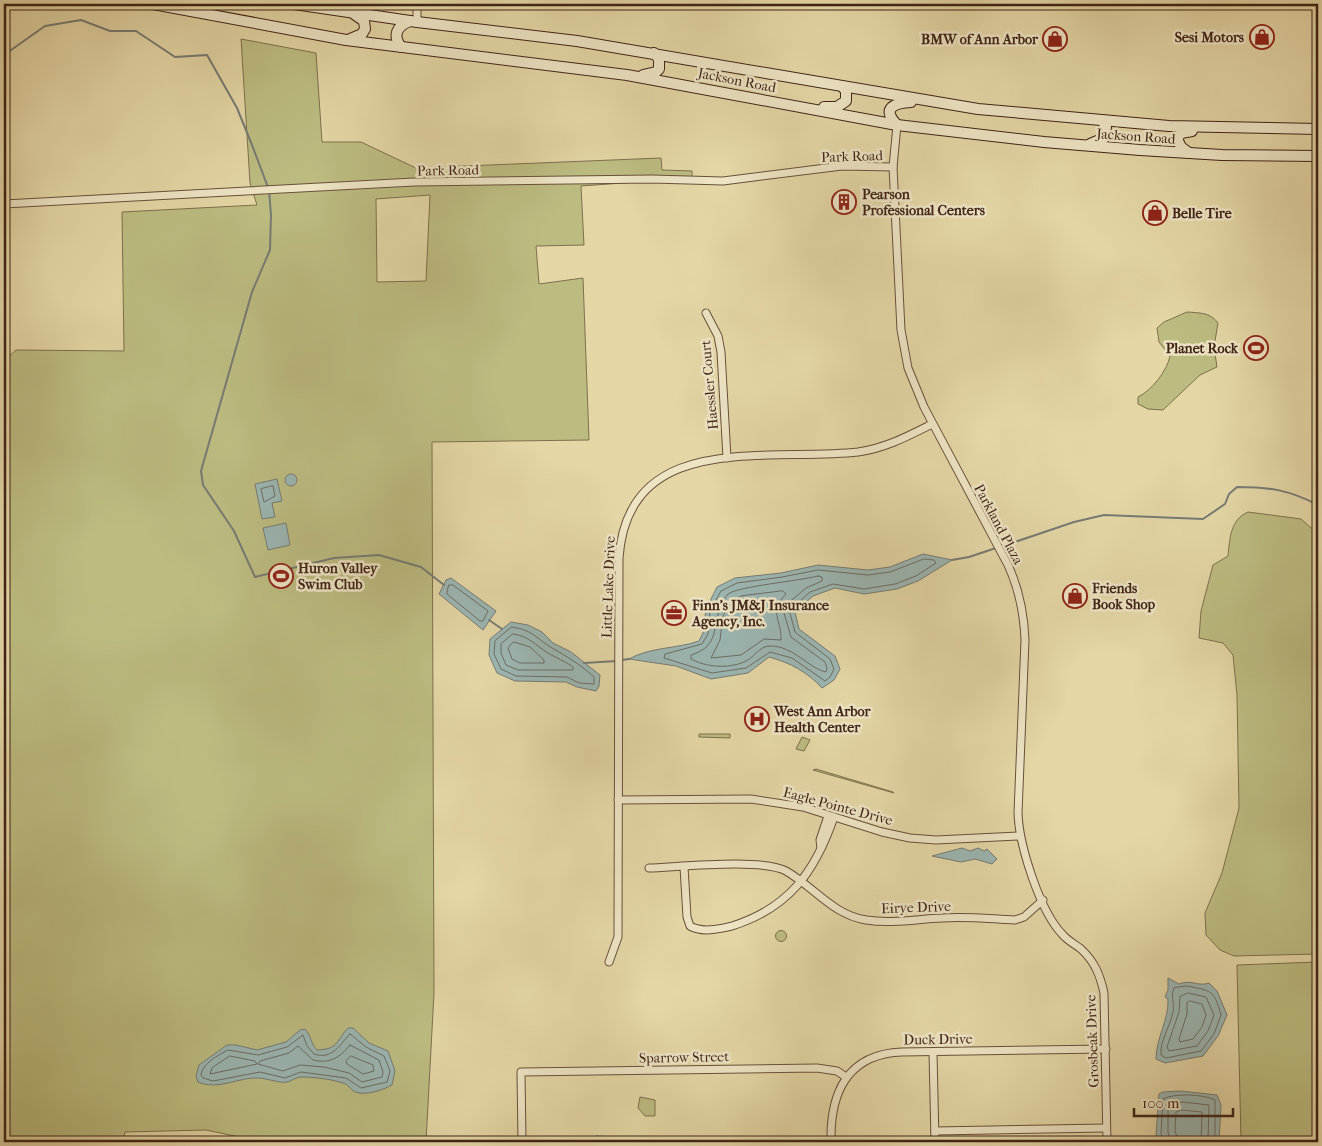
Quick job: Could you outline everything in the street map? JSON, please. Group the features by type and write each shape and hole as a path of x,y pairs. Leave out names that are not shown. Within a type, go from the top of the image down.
{"main road":[{"name":"Jackson Road","path":"153,4 346,40 627,75 897,125 1084,146 1190,153 1318,156"},
{"name":"Jackson Road","path":"294,4 577,41 978,109 1220,129 1318,129"},
{"path":"346,40 362,34 365,29 364,21 352,13"},
{"path":"401,47 396,41 396,34 399,28 414,21"},
{"path":"627,75 649,75 656,72 660,65 659,59 654,54"},
{"path":"800,107 837,106 843,104 847,97 842,86"},
{"path":"897,125 891,119 890,112 892,106 896,103 927,100"},
{"path":"1084,146 1099,142 1104,138 1106,127 1102,120"},
{"path":"1190,153 1178,143 1180,133 1220,129"}],"street":[{"path":"414,21 416,4"},
{"name":"Parkland Plaza","path":"897,125 893,167 902,342 911,379 932,424 993,537 1018,590 1025,629 1018,813 1020,836 1029,869 1043,900"},
{"name":"Park Road","path":"4,204 414,182 652,179 724,181 842,166 893,167"},
{"name":"Haessler Court","path":"706,313 718,336 721,352 727,458"},
{"name":"Little Lake Drive","path":"609,962 618,937 618,558 620,538 625,519 643,494 664,474 696,463 727,458 857,452 893,444 932,424"},
{"name":"Eagle Pointe Drive","path":"618,800 751,799 777,802 910,838 936,840 1020,836"},
{"path":"684,867 687,917 690,926 700,930 724,928 748,921 770,911 789,895 799,881 807,875 821,848 820,840 831,816"},
{"name":"Eirye Drive","path":"649,868 765,866 785,870 842,913 865,920 896,922 944,918 1015,920 1024,917 1043,900"},
{"name":"Grosbeak Drive","path":"1043,900 1049,917 1063,935 1082,950 1099,970 1104,993 1106,1142"},
{"name":"Duck Drive","path":"831,1142 833,1106 846,1077 868,1060 882,1054 1106,1049"},
{"path":"932,1052 935,1142"},
{"name":"Sparrow Street","path":"522,1142 521,1072 816,1068 837,1071 846,1077"},
{"path":"935,1131 1106,1128"}],"green space":[{"path":"241,39 316,53 322,142 361,142 416,168 661,158 662,170 692,171 692,178 581,186 584,245 536,246 539,284 583,278 589,440 432,442 434,993 426,1142 263,1142 206,1130 125,1132 123,1142 4,1142 4,361 16,350 124,351 122,212 257,205 250,183","holes":["430,195 426,281 377,282 376,199"]},
{"path":"1187,312 1208,315 1218,323 1214,347 1217,367 1200,375 1163,410 1148,409 1138,404 1138,397 1158,380 1166,368 1170,356 1159,342 1157,328 1164,322"},
{"path":"1248,512 1301,519 1318,534 1318,954 1234,956 1220,950 1206,935 1205,913 1222,873 1239,808 1237,695 1233,655 1223,643 1199,638 1201,611 1213,565 1228,556 1230,536 1234,525 1242,515"},
{"path":"699,734 730,734 730,738 699,737"},
{"path":"802,737 810,740 804,751 796,749"},
{"path":"816,769 893,792 894,793 813,770"},
{"path":"781,930 787,936 781,942 775,936"},
{"path":"1318,962 1318,1142 1241,1142 1237,965"},
{"path":"640,1097 655,1100 655,1116 645,1116 638,1108"}],"water":[{"path":"289,474 293,474 297,480 293,486 289,486 285,482 285,478"},
{"path":"277,479 282,501 272,503 275,517 262,519 255,484"},
{"path":"286,523 290,545 268,550 263,528"},
{"path":"923,554 952,560 918,581 897,589 864,594 835,588 813,596 795,612 799,629 835,656 840,669 834,680 822,688 798,669 769,657 748,673 711,679 676,666 629,659 646,652 699,641 703,633 706,609 717,587 735,578 781,573 818,565 868,570 890,567"},
{"path":"451,578 496,611 483,630 439,594 446,580"},
{"path":"511,622 528,625 542,632 553,643 571,652 600,675 599,686 596,691 577,687 566,682 515,681 497,673 489,655 490,639"},
{"path":"962,848 970,851 978,848 984,851 987,849 997,859 992,864 975,859 961,862 932,856"},
{"path":"1168,978 1179,984 1187,982 1209,983 1217,991 1227,1015 1218,1036 1203,1056 1165,1063 1156,1059 1168,1007 1168,999 1165,997 1168,990"},
{"path":"348,1028 353,1028 369,1043 388,1051 395,1071 392,1085 369,1093 359,1093 346,1084 312,1077 299,1077 284,1082 258,1078 219,1085 198,1082 196,1076 199,1065 227,1045 257,1050 286,1042 300,1030 305,1029 317,1050 329,1048 336,1044"},
{"path":"1181,1091 1217,1095 1221,1105 1219,1142 1161,1142 1156,1135 1159,1094"},
{"path":"596,1136 636,1138 639,1142 588,1142"}],"waterway":[{"path":"4,55 45,26 81,20 110,31 136,31 175,57 207,55 237,108 252,145 269,190 271,215 270,250 252,292 201,471 203,485 234,531 255,577 334,558 379,555 421,567 444,585"},
{"path":"1000,547 1074,522 1104,515 1203,519 1225,504 1229,494 1237,487 1279,490 1318,505"},
{"path":"952,560 969,557 996,548"},
{"path":"489,620 502,629"},
{"path":"622,660 629,659"},
{"path":"584,663 617,661"}],"place":[{"name":"Sesi Motors","path":"1262,37"},
{"name":"BMW of Ann Arbor","path":"1055,39"},
{"name":"Pearson Professional Centers","path":"844,202"},
{"name":"Belle Tire","path":"1155,213"},
{"name":"Planet Rock","path":"1256,348"},
{"name":"Huron Valley Swim Club","path":"281,576"},
{"name":"Friends Book Shop","path":"1075,596"},
{"name":"Finn’s JM&J Insurance Agency, Inc.","path":"674,613"},
{"name":"West Ann Arbor Health Center","path":"757,719"}]}
